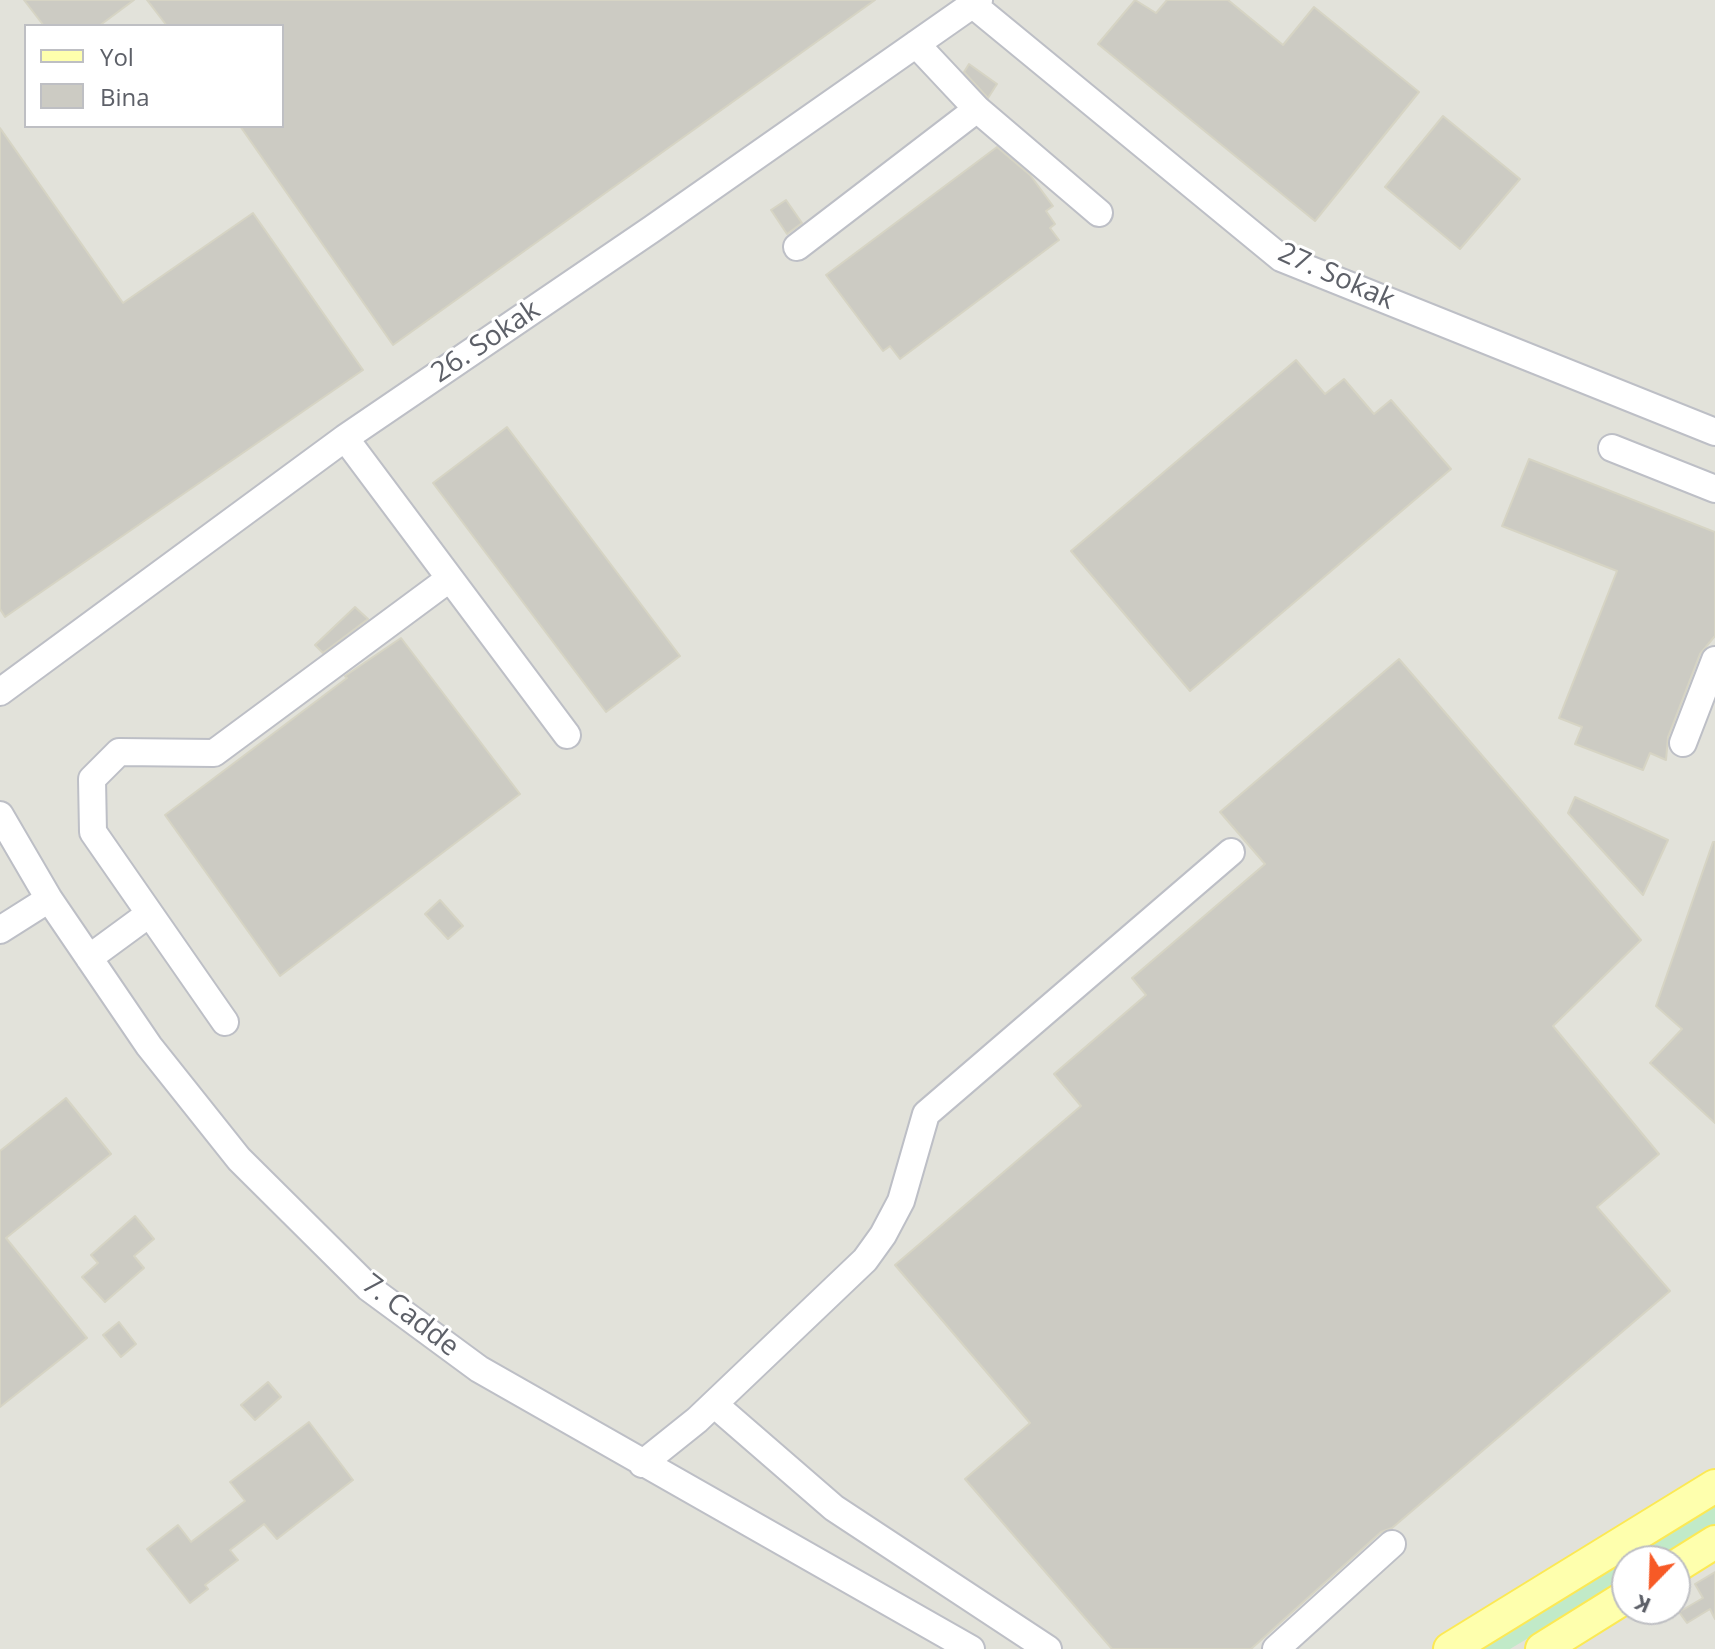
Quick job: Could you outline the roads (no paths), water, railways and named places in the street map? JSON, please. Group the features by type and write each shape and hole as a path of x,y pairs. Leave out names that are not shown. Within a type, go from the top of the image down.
{"main road":[{"path":"1450,1649 1715,1486"},
{"path":"1691,1558 1714,1546"},
{"path":"1542,1649 1611,1606"}],"street":[{"name":"26. Sokak","path":"0,692 345,438 976,2"},
{"name":"27. Sokak","path":"976,2 1281,258 1715,432"},
{"path":"916,44 977,109 1099,213"},
{"path":"797,247 977,109"},
{"path":"345,438 567,735"},
{"path":"1612,448 1715,489"},
{"path":"225,1022 93,832 92,779 119,752 214,753 449,579"},
{"path":"1683,743 1715,660"},
{"name":"7. Cadde","path":"0,815 49,899 149,1046 239,1159 369,1288 479,1369 971,1649"},
{"path":"642,1464 714,1404 874,1248 901,1201 926,1114 1231,852"},
{"path":"0,930 49,899"},
{"path":"89,958 149,914"},
{"path":"714,1404 834,1508 1048,1649"},
{"path":"1276,1649 1392,1544"}]}
